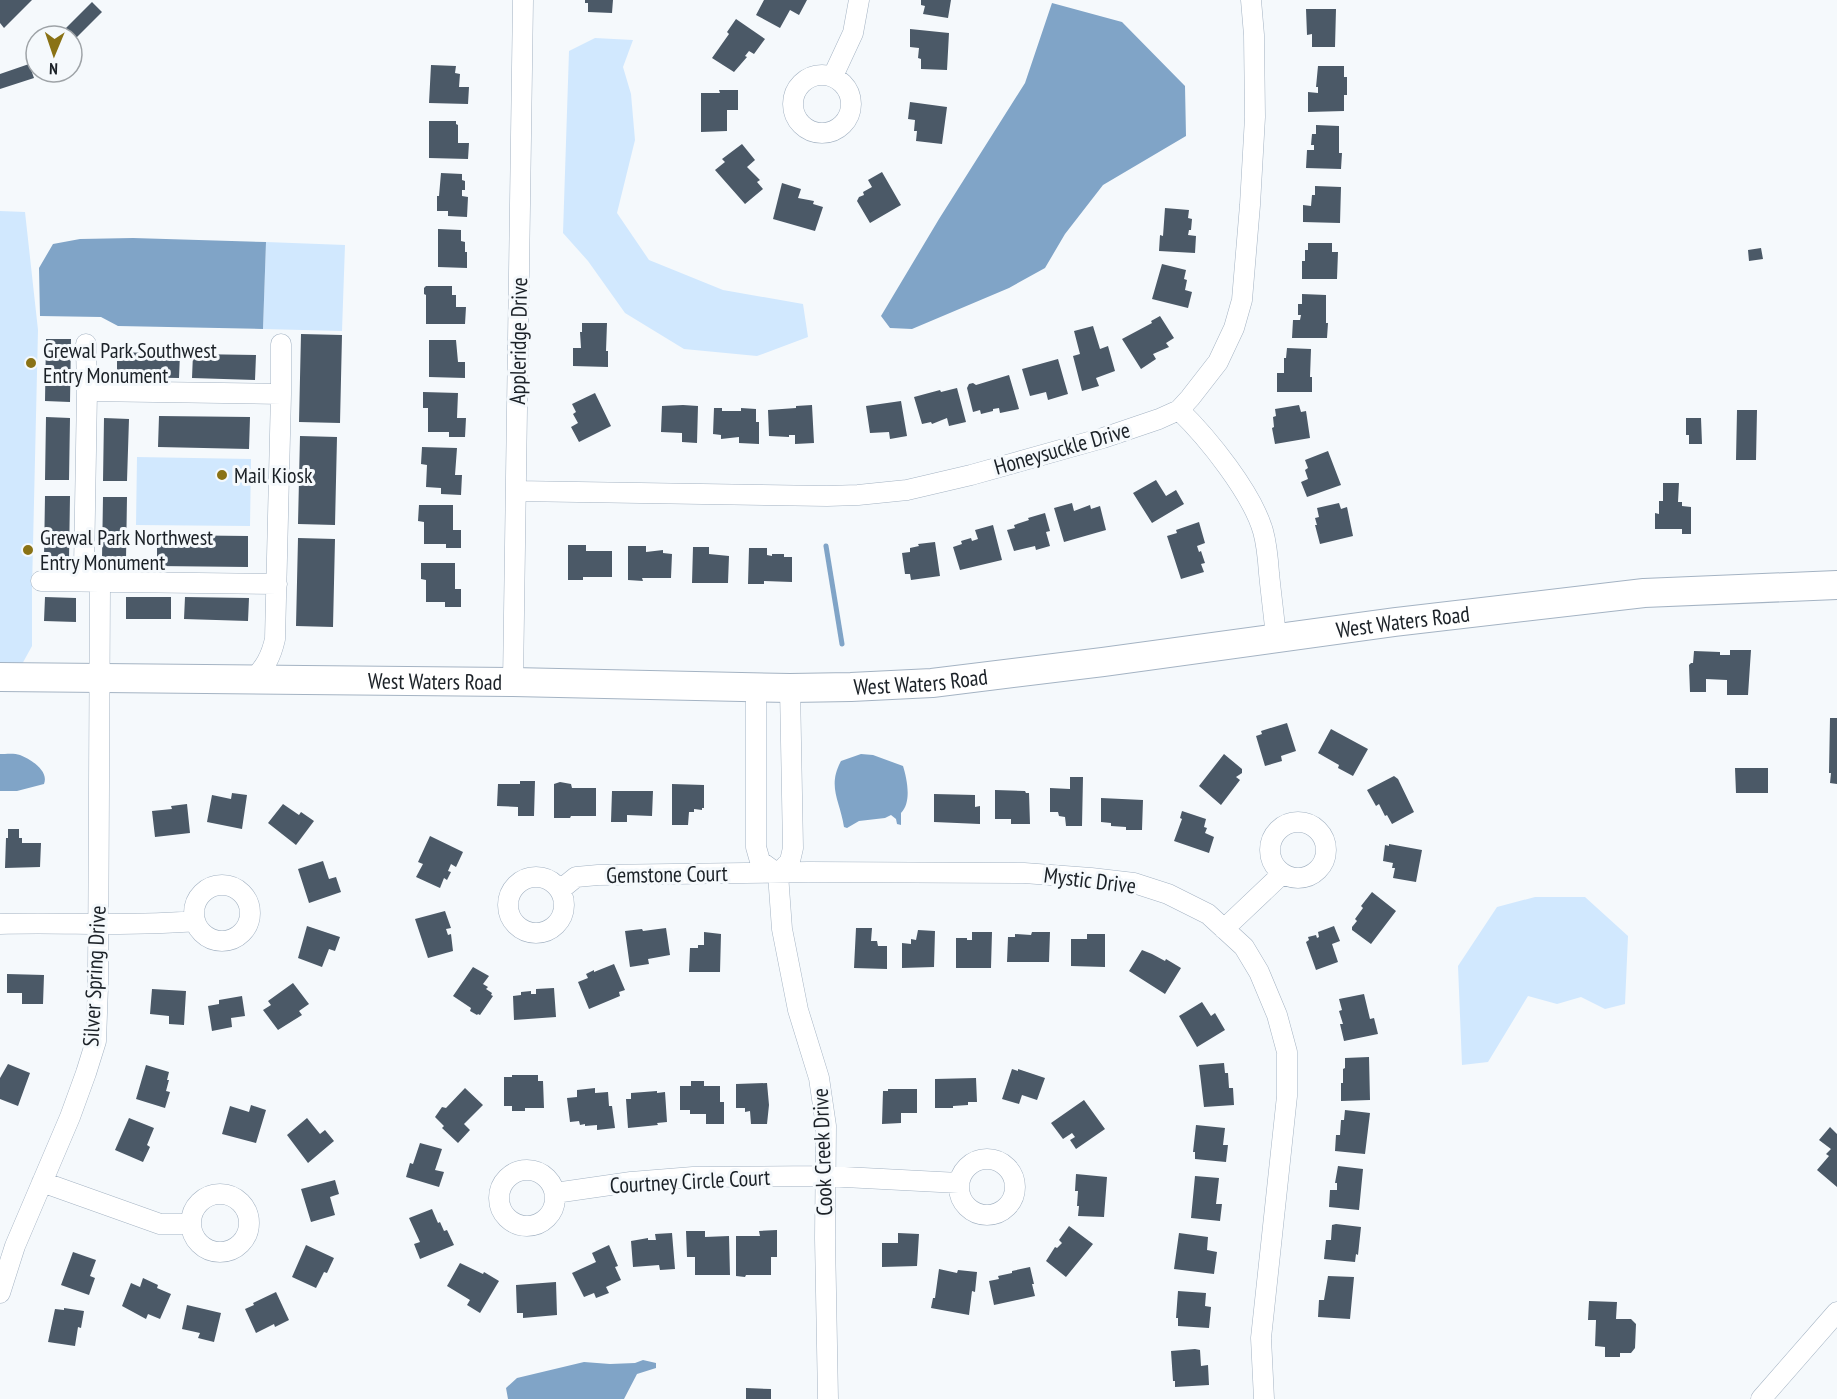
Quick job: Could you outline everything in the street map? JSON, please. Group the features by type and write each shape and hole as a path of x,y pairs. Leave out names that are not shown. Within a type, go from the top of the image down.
{"street":[{"name":"Appleridge Drive","path":"513,682 523,0"},
{"path":"833,76 854,33 859,0"},
{"name":"Honeysuckle Drive","path":"516,490 827,496 897,491 971,475 1103,438 1179,410 1218,362 1234,328 1242,300 1255,117 1254,35 1251,0"},
{"name":"Silver Spring Drive","path":"0,1293 15,1246 70,1117 96,1041 99,585 84,568 87,344"},
{"path":"252,680 265,667 272,655 275,639 281,344"},
{"path":"87,391 280,394"},
{"path":"1179,410 1202,434 1244,490 1255,511 1263,531 1268,554 1276,637"},
{"path":"41,581 277,584"},
{"name":"West Waters Road","path":"0,677 851,687 932,682 1103,662 1276,637 1644,594 1837,585"},
{"path":"275,639 290,670 301,681"},
{"path":"756,687 756,847 760,861 778,874 790,861 793,848 790,688"},
{"name":"Gemstone Court","path":"560,890 576,877 598,875 746,872 778,874"},
{"name":"Mystic Drive","path":"778,874 808,872 1024,873 1134,883 1168,894 1208,914 1244,947 1259,972 1277,1015 1287,1052 1287,1096 1262,1338 1264,1399"},
{"name":"Cook Creek Drive","path":"778,874 782,929 798,1010 819,1078 825,1126 828,1399"},
{"path":"1224,929 1281,874"},
{"path":"0,924 164,924 195,921"},
{"name":"Courtney Circle Court","path":"555,1193 631,1182 693,1177 825,1176 959,1183"},
{"path":"42,1182 160,1224 190,1224"},
{"path":"1761,1399 1837,1312"}],"shaded area":[{"path":"1052,3 1122,22 1185,86 1186,136 1103,185 1065,234 1045,268 1009,288 912,329 890,328 881,316 1025,83"},
{"path":"595,38 633,40 623,67 631,94 635,140 617,213 649,260 723,290 803,304 808,337 757,356 684,349 625,313 588,261 563,233 569,51"},
{"path":"0,211 25,212 38,330 32,646 15,677 0,677"},
{"path":"133,238 266,242 263,329 118,326 101,317 40,316 39,268 53,244 80,239"},
{"path":"266,242 345,245 342,331 263,329"},
{"path":"137,457 251,459 250,526 136,525"},
{"path":"0,754 18,754 34,763 42,770 44,784 17,791 0,791"},
{"path":"861,754 873,755 903,766 908,797 901,813 901,825 897,824 896,819 891,815 885,818 859,821 847,828 844,827 836,794 835,778 841,761"},
{"path":"1535,897 1585,897 1628,936 1625,1004 1605,1009 1581,997 1557,1004 1528,996 1488,1062 1462,1065 1458,966 1497,907"},
{"path":"643,1360 656,1363 656,1368 637,1374 624,1399 508,1399 506,1388 517,1378 584,1362 610,1364 635,1363"}],"building":[{"path":"0,0 32,0 4,28 0,23"},
{"path":"585,0 613,0 612,13 588,12 588,3 585,3"},
{"path":"764,0 807,0 799,15 790,10 780,28 756,15"},
{"path":"921,0 951,0 948,18 923,14 925,6 921,5"},
{"path":"92,2 102,12 84,30 84,24 70,24"},
{"path":"1306,9 1336,9 1335,47 1312,47 1312,34 1307,35"},
{"path":"736,19 765,39 754,54 749,51 745,56 747,57 734,72 712,58 729,34 727,32"},
{"path":"910,29 949,33 947,70 921,69 921,59 918,58 919,48 910,47"},
{"path":"431,65 456,66 455,73 460,74 459,87 469,87 468,104 429,103"},
{"path":"24,66 24,81 0,89 0,74"},
{"path":"1318,66 1344,66 1344,77 1347,77 1347,95 1344,95 1344,111 1308,112 1308,92 1318,93 1318,87 1316,87"},
{"path":"719,90 738,90 738,110 727,110 727,131 701,132 701,93 720,93"},
{"path":"910,102 947,107 942,144 916,141 915,120 908,119"},
{"path":"429,121 456,121 458,143 469,143 468,159 429,158"},
{"path":"1316,125 1339,126 1341,169 1306,168 1307,150 1314,150 1314,145 1311,145 1312,134 1316,134"},
{"path":"742,144 755,160 747,167 760,180 757,182 763,189 745,204 715,170 725,162 722,159"},
{"path":"882,172 901,205 870,223 857,201 864,195 863,192 872,187 868,180"},
{"path":"441,173 462,174 465,190 462,190 462,196 468,197 467,217 448,216 448,211 437,211"},
{"path":"782,183 801,189 798,198 814,201 813,204 823,207 815,231 773,219"},
{"path":"1315,186 1341,187 1340,223 1303,222 1303,205 1311,206"},
{"path":"1165,208 1189,210 1188,218 1192,219 1188,235 1196,236 1195,253 1159,251 1160,235 1163,236"},
{"path":"438,229 461,230 461,241 465,242 465,252 467,252 467,268 438,267"},
{"path":"1308,243 1332,243 1332,252 1338,252 1337,279 1302,279 1302,261 1305,261 1305,250 1308,250"},
{"path":"1761,248 1763,259 1749,261 1748,250"},
{"path":"1162,264 1186,270 1185,290 1192,292 1188,308 1152,299"},
{"path":"426,286 452,286 452,295 456,295 456,307 466,307 465,324 426,324 424,288"},
{"path":"1302,294 1326,295 1327,338 1292,338 1293,320 1300,320 1298,304 1302,304"},
{"path":"1160,316 1174,338 1166,343 1169,347 1153,354 1156,359 1141,369 1122,339 1152,323 1151,321"},
{"path":"582,323 607,323 608,367 573,366 573,348 581,348"},
{"path":"1093,326 1100,349 1108,346 1115,371 1096,378 1099,386 1082,391 1073,356 1080,354 1074,331"},
{"path":"301,334 342,335 340,423 299,422"},
{"path":"46,339 71,339 70,402 45,401"},
{"path":"429,340 456,340 458,362 465,362 465,378 429,377"},
{"path":"1287,348 1311,349 1312,392 1277,392 1277,373 1284,373"},
{"path":"117,352 180,354 179,378 117,377"},
{"path":"193,354 256,355 255,380 192,378"},
{"path":"1058,359 1068,394 1048,400 1046,392 1030,396 1022,369"},
{"path":"1009,375 1019,409 1000,413 999,408 981,414 980,410 973,412 967,388 969,384 976,385"},
{"path":"957,388 966,422 949,426 947,418 932,424 931,422 922,424 914,397"},
{"path":"423,392 458,393 457,418 466,418 465,437 449,437 449,432 428,432 428,408 423,408"},
{"path":"595,393 611,426 579,442 571,427 578,423 573,414 576,412 572,404"},
{"path":"901,401 907,436 890,439 889,432 870,433 866,406"},
{"path":"812,405 814,443 795,444 795,435 769,436 768,410"},
{"path":"1299,405 1301,412 1306,411 1310,438 1275,444 1272,428 1274,427 1273,417 1276,416 1275,409"},
{"path":"662,406 698,406 697,443 682,442 682,433 661,432"},
{"path":"714,408 722,408 722,411 741,411 741,408 756,409 756,422 759,422 759,444 739,443 739,437 721,439 721,435 713,434"},
{"path":"1737,410 1757,410 1756,460 1736,460"},
{"path":"159,416 250,417 249,449 158,447"},
{"path":"46,417 70,418 69,480 45,480"},
{"path":"104,418 129,419 127,481 103,481"},
{"path":"1686,418 1701,418 1702,444 1689,444 1689,435 1686,435"},
{"path":"300,436 337,437 335,525 298,524"},
{"path":"422,447 457,448 455,475 462,475 461,495 441,494 441,488 426,487 427,465 421,464"},
{"path":"1328,451 1341,485 1307,497 1301,482 1308,479 1305,460"},
{"path":"1156,480 1166,496 1176,490 1184,504 1152,523 1133,493"},
{"path":"1663,483 1679,483 1678,502 1682,502 1682,506 1691,507 1691,534 1682,534 1682,529 1655,529 1655,513 1659,514 1659,501 1663,501"},
{"path":"45,496 70,496 69,559 44,558"},
{"path":"103,497 127,497 126,560 102,559"},
{"path":"1072,503 1074,511 1090,505 1091,509 1100,506 1106,530 1064,542 1054,508"},
{"path":"1339,503 1341,509 1347,507 1353,536 1320,544 1315,525 1317,525 1315,518 1319,517 1317,508"},
{"path":"419,505 453,505 453,530 461,530 461,548 446,548 446,544 424,544 424,522 418,521"},
{"path":"1045,513 1050,531 1046,532 1050,546 1036,550 1035,546 1014,551 1007,530 1029,520 1028,518"},
{"path":"1199,522 1205,543 1197,546 1205,563 1201,564 1204,572 1181,579 1167,536 1177,533 1176,530"},
{"path":"993,525 1002,560 960,570 953,547 962,544 961,541 971,538 972,541 978,539 975,530"},
{"path":"157,535 248,536 248,567 157,566"},
{"path":"298,538 335,539 333,627 296,626"},
{"path":"935,542 940,576 911,580 910,574 905,574 902,553 910,552 910,548 919,546 918,544"},
{"path":"568,545 586,545 586,551 612,551 612,577 583,577 583,580 568,580"},
{"path":"628,546 646,546 646,552 663,550 663,553 672,554 671,578 628,580"},
{"path":"693,547 709,547 709,554 729,556 728,583 692,583"},
{"path":"749,548 767,548 767,555 784,554 784,557 792,557 792,582 764,581 764,584 748,584"},
{"path":"421,563 455,563 455,589 461,589 461,607 445,607 445,602 426,602 426,580 421,579"},
{"path":"45,597 76,598 76,622 44,621"},
{"path":"126,597 171,597 171,619 126,619"},
{"path":"185,597 249,598 248,621 184,619"},
{"path":"1730,650 1751,650 1748,695 1727,695 1727,680 1706,679 1706,692 1690,692 1689,665 1693,663 1694,651 1720,652 1720,655 1730,655"},
{"path":"1830,718 1837,718 1837,784 1830,783"},
{"path":"1287,723 1296,751 1281,756 1282,761 1265,766 1256,736 1262,734 1261,731"},
{"path":"1331,729 1368,749 1353,776 1318,753"},
{"path":"1224,754 1242,769 1242,773 1236,777 1240,780 1221,805 1199,786"},
{"path":"1735,768 1768,768 1768,793 1736,793"},
{"path":"1394,776 1398,779 1414,812 1392,824 1379,804 1376,806 1367,790"},
{"path":"1070,777 1083,777 1082,826 1066,826 1065,817 1059,816 1058,812 1050,812 1050,788 1070,789"},
{"path":"520,781 535,781 534,816 518,816 518,807 497,806 498,784 520,784"},
{"path":"560,782 571,784 572,788 596,788 596,816 554,818 554,784"},
{"path":"672,784 704,785 704,808 689,812 688,825 672,825"},
{"path":"995,790 1029,793 1030,824 1011,824 1011,819 995,819"},
{"path":"612,791 653,791 652,816 627,815 627,822 611,822"},
{"path":"232,793 247,795 242,829 207,822 212,795 231,799"},
{"path":"934,794 975,795 975,807 980,806 980,824 934,822"},
{"path":"1101,798 1143,800 1142,830 1126,830 1126,827 1111,826 1111,823 1101,822"},
{"path":"187,804 190,833 155,837 152,811 172,809 171,806"},
{"path":"283,804 299,815 301,812 314,821 296,845 268,823"},
{"path":"1182,811 1206,819 1205,833 1214,837 1209,853 1174,841 1182,819 1180,818"},
{"path":"8,829 19,829 19,838 22,838 22,843 41,843 40,867 5,868"},
{"path":"430,836 463,852 456,867 451,864 448,871 451,872 447,880 444,878 440,888 416,877 423,864 418,862"},
{"path":"1389,844 1422,850 1416,882 1393,878 1395,868 1392,868 1393,863 1383,861 1385,845 1389,846"},
{"path":"323,861 329,879 336,877 341,892 309,903 298,869"},
{"path":"1372,892 1396,911 1371,944 1352,930 1352,927 1363,908 1361,906"},
{"path":"445,911 451,928 446,929 448,935 451,934 453,951 428,958 415,919"},
{"path":"307,926 340,937 335,951 329,949 322,967 298,958"},
{"path":"1334,926 1340,941 1332,944 1338,962 1316,970 1306,942 1309,940 1308,937 1316,935 1317,938 1319,937 1318,932"},
{"path":"666,928 670,955 648,959 649,964 630,967 625,931"},
{"path":"856,928 872,928 871,941 877,941 878,946 887,946 887,969 854,968"},
{"path":"918,930 935,931 934,967 902,968 902,943 911,944 911,939 916,940"},
{"path":"704,932 721,934 720,972 689,972 690,948 704,945"},
{"path":"972,932 992,932 991,968 956,968 956,938 972,940"},
{"path":"1032,932 1050,932 1049,962 1007,962 1008,937 1015,937 1015,934 1031,935"},
{"path":"1087,934 1105,934 1105,967 1071,966 1071,939 1087,939"},
{"path":"1142,950 1165,961 1166,959 1181,968 1165,994 1129,971"},
{"path":"614,964 625,990 619,992 620,996 589,1009 578,982 588,978 586,974 594,970 594,972"},
{"path":"473,967 489,976 483,984 488,987 486,989 493,996 480,1015 470,1011 471,1008 453,996"},
{"path":"7,974 44,975 43,1004 22,1004 22,993 7,993"},
{"path":"293,983 309,1004 299,1011 302,1015 278,1030 263,1010 271,1005 268,1001"},
{"path":"554,988 556,1017 514,1020 513,996 531,991 531,994 536,994 536,989"},
{"path":"152,989 186,991 184,1025 169,1024 169,1016 150,1014"},
{"path":"1364,994 1370,1019 1374,1018 1378,1034 1344,1041 1340,1024 1343,1024 1339,1011 1342,1010 1339,999"},
{"path":"242,996 245,1016 231,1018 232,1027 212,1031 208,1006 219,1004 219,1000"},
{"path":"1202,1002 1211,1016 1215,1013 1225,1030 1197,1047 1179,1016"},
{"path":"1369,1057 1370,1100 1341,1101 1345,1058"},
{"path":"1224,1063 1225,1073 1228,1073 1229,1088 1233,1088 1234,1105 1204,1107 1199,1065"},
{"path":"8,1064 30,1073 18,1106 0,1099 0,1078"},
{"path":"146,1065 169,1072 166,1091 170,1092 165,1108 136,1099"},
{"path":"1012,1069 1045,1078 1037,1100 1022,1095 1019,1104 1002,1099"},
{"path":"512,1075 538,1075 538,1081 543,1081 544,1108 512,1111 512,1106 504,1106 504,1077 512,1077"},
{"path":"976,1078 977,1102 968,1102 968,1105 953,1106 953,1108 935,1108 935,1079"},
{"path":"691,1081 704,1081 704,1086 720,1086 720,1102 724,1102 724,1124 706,1124 706,1114 690,1114 690,1110 680,1110 680,1086 691,1086"},
{"path":"767,1083 769,1105 767,1124 751,1124 750,1111 745,1112 745,1108 736,1108 736,1084"},
{"path":"465,1088 483,1105 464,1124 470,1130 458,1143 442,1128 444,1126 435,1117 442,1107 446,1108"},
{"path":"595,1088 595,1093 608,1092 615,1128 597,1130 597,1125 585,1126 585,1124 580,1125 579,1121 570,1122 567,1098 577,1097 577,1090"},
{"path":"888,1089 917,1089 917,1113 901,1113 901,1123 882,1124 883,1091 888,1091"},
{"path":"657,1091 657,1093 665,1092 667,1122 628,1128 626,1099 631,1099 631,1093"},
{"path":"1084,1100 1105,1129 1076,1149 1070,1140 1075,1137 1072,1133 1063,1139 1051,1123"},
{"path":"251,1105 266,1110 256,1143 222,1134 230,1106 249,1112"},
{"path":"1345,1110 1370,1113 1365,1154 1335,1151 1336,1135 1340,1135 1341,1120 1344,1120"},
{"path":"129,1118 154,1128 147,1145 150,1147 143,1162 115,1150"},
{"path":"307,1118 320,1134 325,1130 334,1141 308,1163 287,1135"},
{"path":"1196,1125 1225,1128 1223,1145 1228,1145 1226,1162 1195,1159 1195,1152 1193,1152"},
{"path":"1830,1127 1837,1134 1837,1187 1817,1170 1829,1156 1826,1154 1831,1149 1819,1140"},
{"path":"420,1143 442,1149 435,1170 444,1172 439,1187 406,1177"},
{"path":"1338,1166 1363,1169 1359,1210 1329,1207 1330,1190 1337,1190 1337,1183 1335,1183"},
{"path":"1076,1174 1107,1177 1104,1217 1078,1216 1078,1191 1075,1191"},
{"path":"1195,1176 1219,1178 1216,1204 1222,1204 1220,1221 1191,1218"},
{"path":"335,1180 339,1194 330,1197 335,1215 311,1222 301,1189"},
{"path":"432,1209 438,1223 440,1222 444,1231 447,1230 454,1245 420,1259 414,1244 420,1242 409,1218"},
{"path":"1332,1225 1361,1227 1355,1262 1324,1259 1326,1240 1331,1240"},
{"path":"1069,1226 1093,1244 1066,1277 1046,1261 1055,1247 1057,1248 1062,1243 1059,1240"},
{"path":"777,1230 777,1257 771,1257 771,1275 736,1276 736,1236 760,1236 759,1231"},
{"path":"686,1231 705,1231 705,1237 729,1236 730,1275 695,1275 695,1257 687,1257"},
{"path":"672,1233 675,1269 660,1270 659,1265 633,1267 631,1241 648,1238 648,1240 656,1240 655,1234"},
{"path":"898,1233 919,1234 917,1266 882,1267 882,1243 898,1243"},
{"path":"1179,1233 1208,1237 1207,1250 1217,1252 1214,1274 1174,1269"},
{"path":"306,1245 334,1258 316,1288 292,1277"},
{"path":"609,1245 621,1280 606,1287 609,1293 596,1298 594,1293 584,1297 572,1273 596,1262 592,1253"},
{"path":"73,1252 96,1260 90,1276 95,1278 89,1295 61,1285"},
{"path":"460,1263 483,1274 484,1272 499,1281 480,1313 467,1305 470,1300 447,1286"},
{"path":"1030,1267 1035,1296 994,1305 989,1281 999,1279 998,1276 1012,1273 1012,1271"},
{"path":"939,1269 957,1273 958,1270 977,1272 969,1315 931,1308 933,1298 935,1298"},
{"path":"1328,1276 1354,1277 1350,1319 1318,1317 1319,1300 1324,1300"},
{"path":"143,1278 171,1294 160,1319 148,1314 146,1319 122,1306 131,1283 140,1287"},
{"path":"556,1282 557,1315 523,1318 523,1313 517,1313 516,1285"},
{"path":"1178,1291 1206,1293 1205,1306 1211,1307 1209,1328 1178,1326 1178,1318 1176,1318"},
{"path":"276,1292 289,1320 256,1333 245,1309"},
{"path":"1589,1301 1617,1302 1616,1319 1631,1319 1636,1324 1635,1348 1631,1353 1620,1353 1620,1357 1605,1357 1605,1347 1595,1346 1596,1320 1588,1320"},
{"path":"187,1305 221,1313 214,1342 198,1338 200,1333 182,1329"},
{"path":"64,1308 84,1311 81,1328 78,1327 75,1346 48,1342 55,1309 64,1310"},
{"path":"1200,1350 1201,1366 1208,1365 1209,1385 1175,1387 1171,1351"},
{"path":"746,1388 771,1389 771,1399 746,1399"}],"waterway":[{"path":"826,546 842,644"}],"place":[{"name":"Grewal Park Southwest Entry Monument","path":"31,363"},
{"name":"Mail Kiosk","path":"222,475"},
{"name":"Grewal Park Northwest Entry Monument","path":"28,550"}]}
